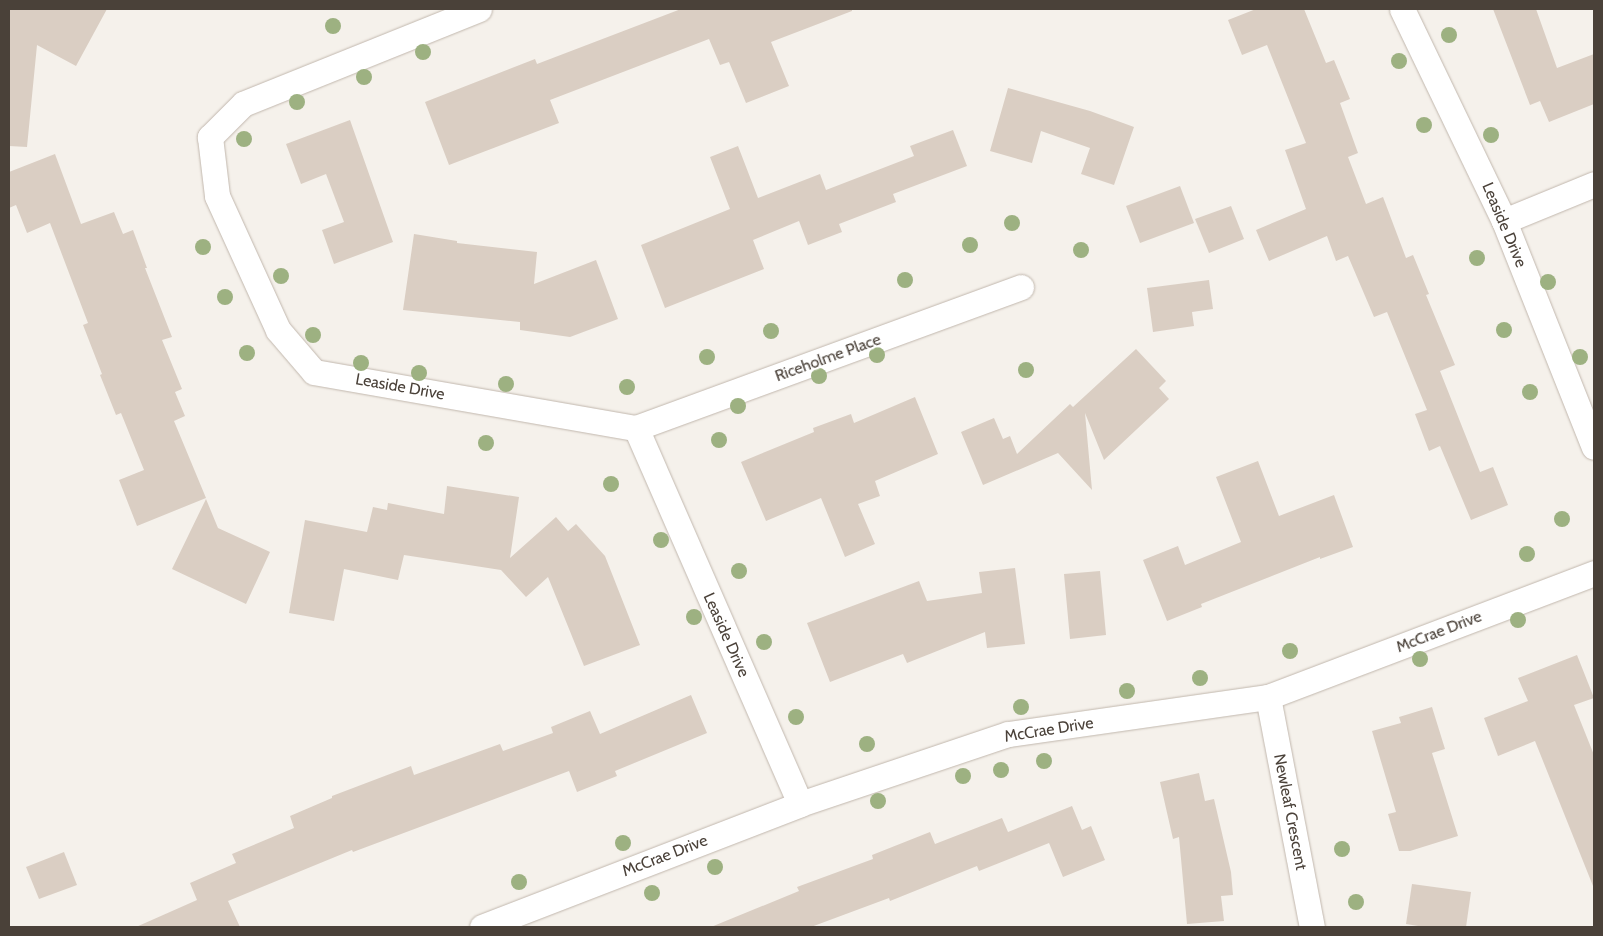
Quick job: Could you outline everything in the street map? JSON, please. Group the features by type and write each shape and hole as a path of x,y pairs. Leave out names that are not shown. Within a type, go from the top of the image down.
{"street":[{"name":"Leaside Drive","path":"479,9 244,104 210,137 217,196 278,330 314,372 636,428 800,804"},
{"name":"Leaside Drive","path":"1402,9 1504,220 1594,447"},
{"path":"1504,220 1594,184"},
{"name":"Riceholme Place","path":"636,428 1021,287"},
{"name":"McCrae Drive","path":"482,927 800,804 1008,734 1268,697 1594,573"},
{"name":"Newleaf Crescent","path":"1268,697 1312,927"}],"building":[{"path":"9,9 107,9 76,66 37,45 27,147 9,146"},
{"path":"681,9 852,9 852,11 771,42 789,86 746,103 729,62 720,65 709,39 550,100 559,123 449,165 425,102 535,59 537,64"},
{"path":"1256,9 1304,9 1326,63 1334,60 1350,99 1340,103 1358,153 1348,157 1366,204 1383,197 1406,258 1413,255 1429,294 1426,295 1455,365 1440,371 1480,472 1493,467 1508,505 1471,520 1440,446 1429,451 1415,414 1427,410 1387,312 1374,317 1348,256 1336,261 1327,236 1269,261 1256,230 1306,209 1285,150 1306,143 1267,45 1242,55 1228,20"},
{"path":"1493,9 1536,9 1557,68 1594,54 1594,104 1549,122 1540,101 1530,105"},
{"path":"1008,88 1090,111 1134,127 1114,185 1081,174 1090,148 1041,131 1032,163 990,151"},
{"path":"350,120 393,242 334,264 322,230 344,222 326,174 301,184 286,144"},
{"path":"953,130 967,166 893,194 896,202 839,224 842,232 808,245 799,221 753,240 764,269 665,308 641,245 730,209 710,157 738,146 758,198 820,174 826,190 914,156 910,146"},
{"path":"55,154 81,224 114,212 123,234 133,230 147,268 145,268 172,337 162,340 182,389 175,392 185,416 174,421 206,498 137,526 119,480 144,470 121,413 116,415 100,375 102,374 83,325 88,323 50,223 27,233 16,205 9,208 9,172"},
{"path":"1180,186 1194,223 1140,243 1126,206"},
{"path":"1231,206 1244,239 1209,253 1195,219"},
{"path":"414,234 457,241 457,243 537,252 534,284 596,260 618,319 570,337 520,330 520,322 403,310"},
{"path":"1209,280 1213,309 1192,312 1194,326 1153,332 1147,288"},
{"path":"1136,349 1166,381 1159,388 1169,399 1104,460 1085,413 1092,490 1058,453 983,485 961,432 994,418 1003,439 1010,436 1017,454 1070,404 1073,407"},
{"path":"915,397 938,454 875,481 880,496 858,504 875,544 845,557 821,498 766,521 741,462 814,432 813,428 851,414 854,423"},
{"path":"1258,461 1279,516 1334,495 1353,547 1320,559 1320,557 1201,604 1202,607 1167,621 1143,560 1178,546 1185,565 1241,542 1216,477"},
{"path":"447,486 519,497 510,558 556,517 568,531 576,524 605,556 640,645 584,666 548,577 526,597 501,570 404,555 398,580 344,569 334,621 289,613 305,520 367,532 373,507 387,510 388,503 444,514"},
{"path":"206,499 218,528 270,552 246,604 172,569"},
{"path":"1015,568 1025,644 987,648 985,632 907,663 903,654 830,682 807,623 919,581 927,601 982,593 979,572"},
{"path":"1100,571 1106,635 1070,639 1064,574"},
{"path":"1577,655 1594,698 1574,705 1594,755 1593,886 1535,741 1498,756 1484,718 1528,701 1518,678"},
{"path":"691,695 707,733 615,771 617,776 577,792 569,771 353,852 352,850 228,901 240,927 136,927 197,900 190,883 236,863 232,854 294,828 290,816 332,798 332,796 411,766 414,775 500,744 503,751 553,733 551,727 590,711 600,734"},
{"path":"1432,707 1445,749 1432,753 1458,836 1410,851 1399,851 1388,814 1396,812 1372,731 1401,723 1399,717"},
{"path":"1199,773 1205,801 1214,799 1231,872 1233,895 1221,896 1224,921 1187,924 1179,837 1173,839 1160,782"},
{"path":"1072,806 1082,830 1091,826 1105,860 1063,877 1049,843 979,871 977,866 890,901 889,898 811,927 711,927 799,891 797,887 873,859 872,855 930,832 935,844 1002,818 1008,832"},
{"path":"64,852 77,885 39,899 26,867"},
{"path":"1412,884 1471,892 1466,927 1424,927 1406,924"}]}
